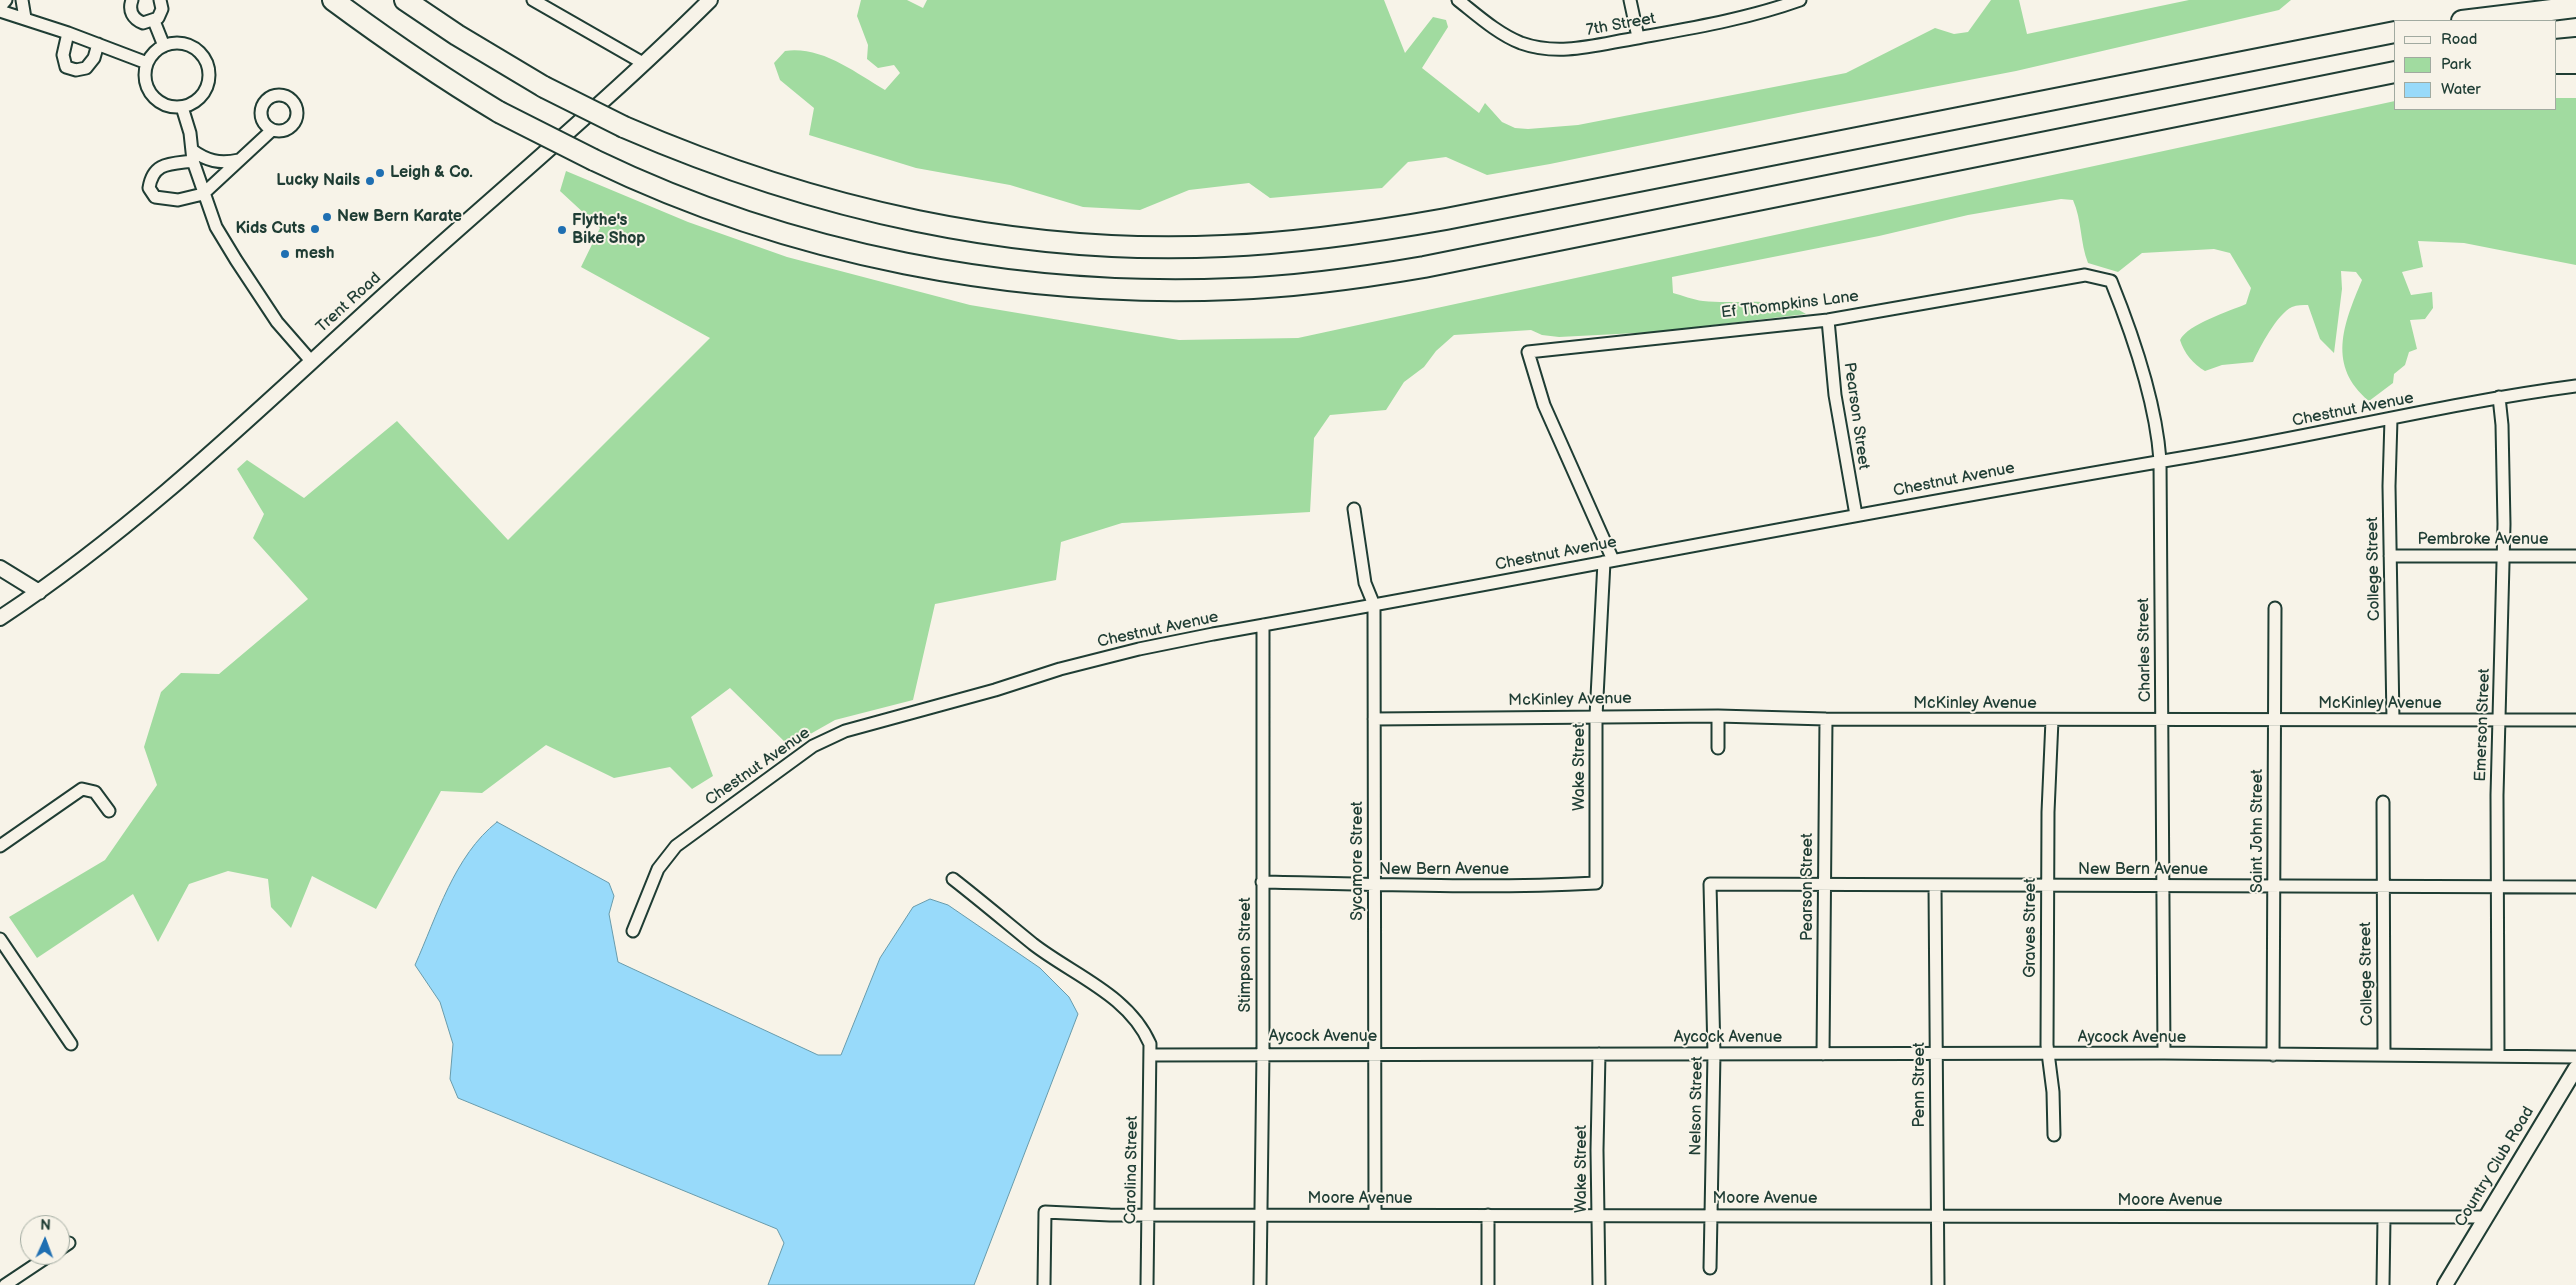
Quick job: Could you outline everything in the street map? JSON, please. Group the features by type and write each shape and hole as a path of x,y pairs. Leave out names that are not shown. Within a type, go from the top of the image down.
{"highway":[{"path":"334,0 437,74 498,112 594,160 664,192 768,229 914,265 1028,282 1085,288 1232,289 1291,285 1424,267 2394,72"},
{"path":"405,0 457,36 544,87 624,127 725,169 832,202 944,227 1055,242 1167,247 1223,246 1337,237 1446,219 2394,32"},
{"path":"2512,14 2563,0"},
{"path":"2469,20 2576,7"},
{"path":"2556,50 2576,48"},
{"path":"2556,63 2576,63"}],"street":[{"path":"0,7 6,0"},
{"path":"22,0 25,18"},
{"path":"132,0 130,8 134,18 144,23 154,21 160,14 160,0"},
{"path":"533,0 643,63"},
{"name":"Trent Road","path":"0,618 39,592 112,537 643,63 710,0"},
{"name":"7th Street","path":"1458,0 1498,30 1521,42 1549,49 1579,49 1743,17 1800,0"},
{"path":"1630,0 1638,37"},
{"path":"0,11 68,32 147,63"},
{"path":"154,21 164,46"},
{"path":"68,32 63,55 66,68 76,70 86,68 94,58 98,44"},
{"path":"185,44 203,56 208,66 207,87 192,103 182,107 172,107 155,99 146,82 147,63 164,46 185,44"},
{"path":"182,107 192,155 203,194 216,227 277,322 311,361"},
{"path":"239,160 226,163 206,160 192,155 159,167 151,174 149,188 155,197 178,200 203,194 272,130"},
{"name":"Ef Thompkins Lane","path":"1528,352 1828,320 2085,275"},
{"name":"Charles Street","path":"2085,275 2111,281 2143,375 2156,427 2160,460 2164,1053"},
{"name":"Pearson Street","path":"1828,320 1836,404 1856,515"},
{"name":"Wake Street","path":"1528,352 1544,405 1609,561 1596,716 1596,883"},
{"name":"Chestnut Avenue","path":"633,931 649,887 663,861 676,846 784,764 834,735 1139,649 1856,515 2160,460 2190,457 2499,397 2576,386"},
{"name":"Emerson Street","path":"2498,1055 2497,886 2499,720 2504,556 2502,425 2499,397"},
{"name":"College Street","path":"2391,419 2389,486 2393,720"},
{"name":"Sycamore Street","path":"1354,509 1366,583 1374,605 1375,1215"},
{"name":"Pembroke Avenue","path":"2390,556 2576,556"},
{"path":"0,568 39,592"},
{"name":"Saint John Street","path":"2273,1055 2275,608"},
{"name":"Stimpson Street","path":"1260,1285 1263,1053 1263,625"},
{"path":"1718,716 1718,748"},
{"name":"McKinley Avenue","path":"1374,719 1718,716 1826,720 2576,720"},
{"name":"Pearson Street","path":"1823,1054 1826,720"},
{"name":"Graves Street","path":"2052,720 2047,886 2048,1054 2054,1092 2054,1135"},
{"path":"0,846 82,789 95,792 109,812"},
{"name":"College Street","path":"2383,802 2384,1055"},
{"path":"953,879 1034,944 1117,1001 1142,1028 1150,1044 1150,1055"},
{"name":"New Bern Avenue","path":"1262,882 1374,886 1596,883"},
{"name":"New Bern Avenue","path":"1710,884 2162,887 2576,886"},
{"name":"Nelson Street","path":"1710,884 1714,1054 1710,1268"},
{"name":"Penn Street","path":"1935,885 1938,1285"},
{"path":"0,939 71,1044"},
{"name":"Aycock Avenue","path":"1150,1055 1263,1053 2164,1053 2576,1057"},
{"name":"Wake Street","path":"1599,1054 1597,1150 1599,1285"},
{"name":"Carolina Street","path":"1147,1285 1150,1055"},
{"name":"Country Club Road","path":"2445,1285 2576,1068"},
{"name":"Moore Avenue","path":"1044,1285 1045,1212 1110,1215 2486,1217"},
{"path":"1488,1215 1488,1285"},
{"path":"2383,1285 2384,1218"},
{"path":"5,1285 35,1265"}],"green space":[{"path":"861,0 907,0 923,8 927,0 1384,0 1405,53 1433,17 1446,20 1448,27 1422,68 1479,113 1485,103 1502,122 1515,128 1528,129 1578,125 1846,73 1935,28 1954,34 1968,32 1991,0 2019,0 2027,34 2189,0 2291,0 2279,10 2016,71 1550,164 1487,175 1446,157 1408,162 1382,188 1270,198 1249,183 1189,190 1140,210 1083,207 1010,185 916,168 809,135 814,108 780,80 774,63 785,51 812,52 825,56 885,90 900,73 894,65 878,68 867,59 868,45 857,16"},
{"path":"2556,98 2576,98 2576,265 2464,243 2418,241 2423,267 2402,272 2411,295 2432,292 2433,308 2425,319 2410,320 2417,349 2409,352 2405,365 2394,374 2393,383 2369,401 2356,388 2348,374 2343,359 2345,329 2362,280 2356,272 2341,271 2342,289 2334,353 2320,339 2308,305 2298,305 2292,307 2281,316 2264,340 2253,362 2222,365 2205,371 2190,358 2180,340 2184,334 2200,323 2246,304 2251,288 2230,253 2214,249 2142,253 2118,272 2088,263 2073,200 2061,199 1968,215 1879,236 1672,277 1673,293 1691,299 1716,302 1769,303 1794,308 1806,314 1656,332 1559,337 1542,335 1531,330 1454,335 1436,351 1424,367 1404,382 1386,410 1330,415 1314,438 1310,512 1122,523 1061,542 1056,580 935,604 913,700 835,720 789,746 730,688 691,717 713,776 692,789 670,767 614,778 546,745 482,793 441,791 376,909 312,876 291,928 271,907 268,879 228,871 189,884 158,942 133,894 37,958 9,917 105,860 157,785 144,747 161,692 181,673 219,674 308,599 253,538 264,514 237,469 247,460 304,498 397,421 508,540 710,338 581,267 600,228 560,191 566,171 688,222 787,257 970,305 1179,340 1298,338 2394,101 2394,110 2556,110"}],"water":[{"path":"497,822 609,883 614,896 609,914 618,962 818,1055 841,1055 880,958 913,907 930,899 948,905 1040,968 1069,997 1078,1014 974,1285 768,1285 784,1243 777,1229 458,1098 450,1079 453,1044 440,1002 415,965 439,907 458,869 482,836"}],"place":[{"name":"Leigh & Co.","path":"380,173"},
{"name":"Lucky Nails","path":"370,181"},
{"name":"New Bern Karate","path":"327,217"},
{"name":"Kids Cuts","path":"315,229"},
{"name":"Flythe's Bike Shop","path":"562,230"},
{"name":"mesh","path":"285,254"}]}
